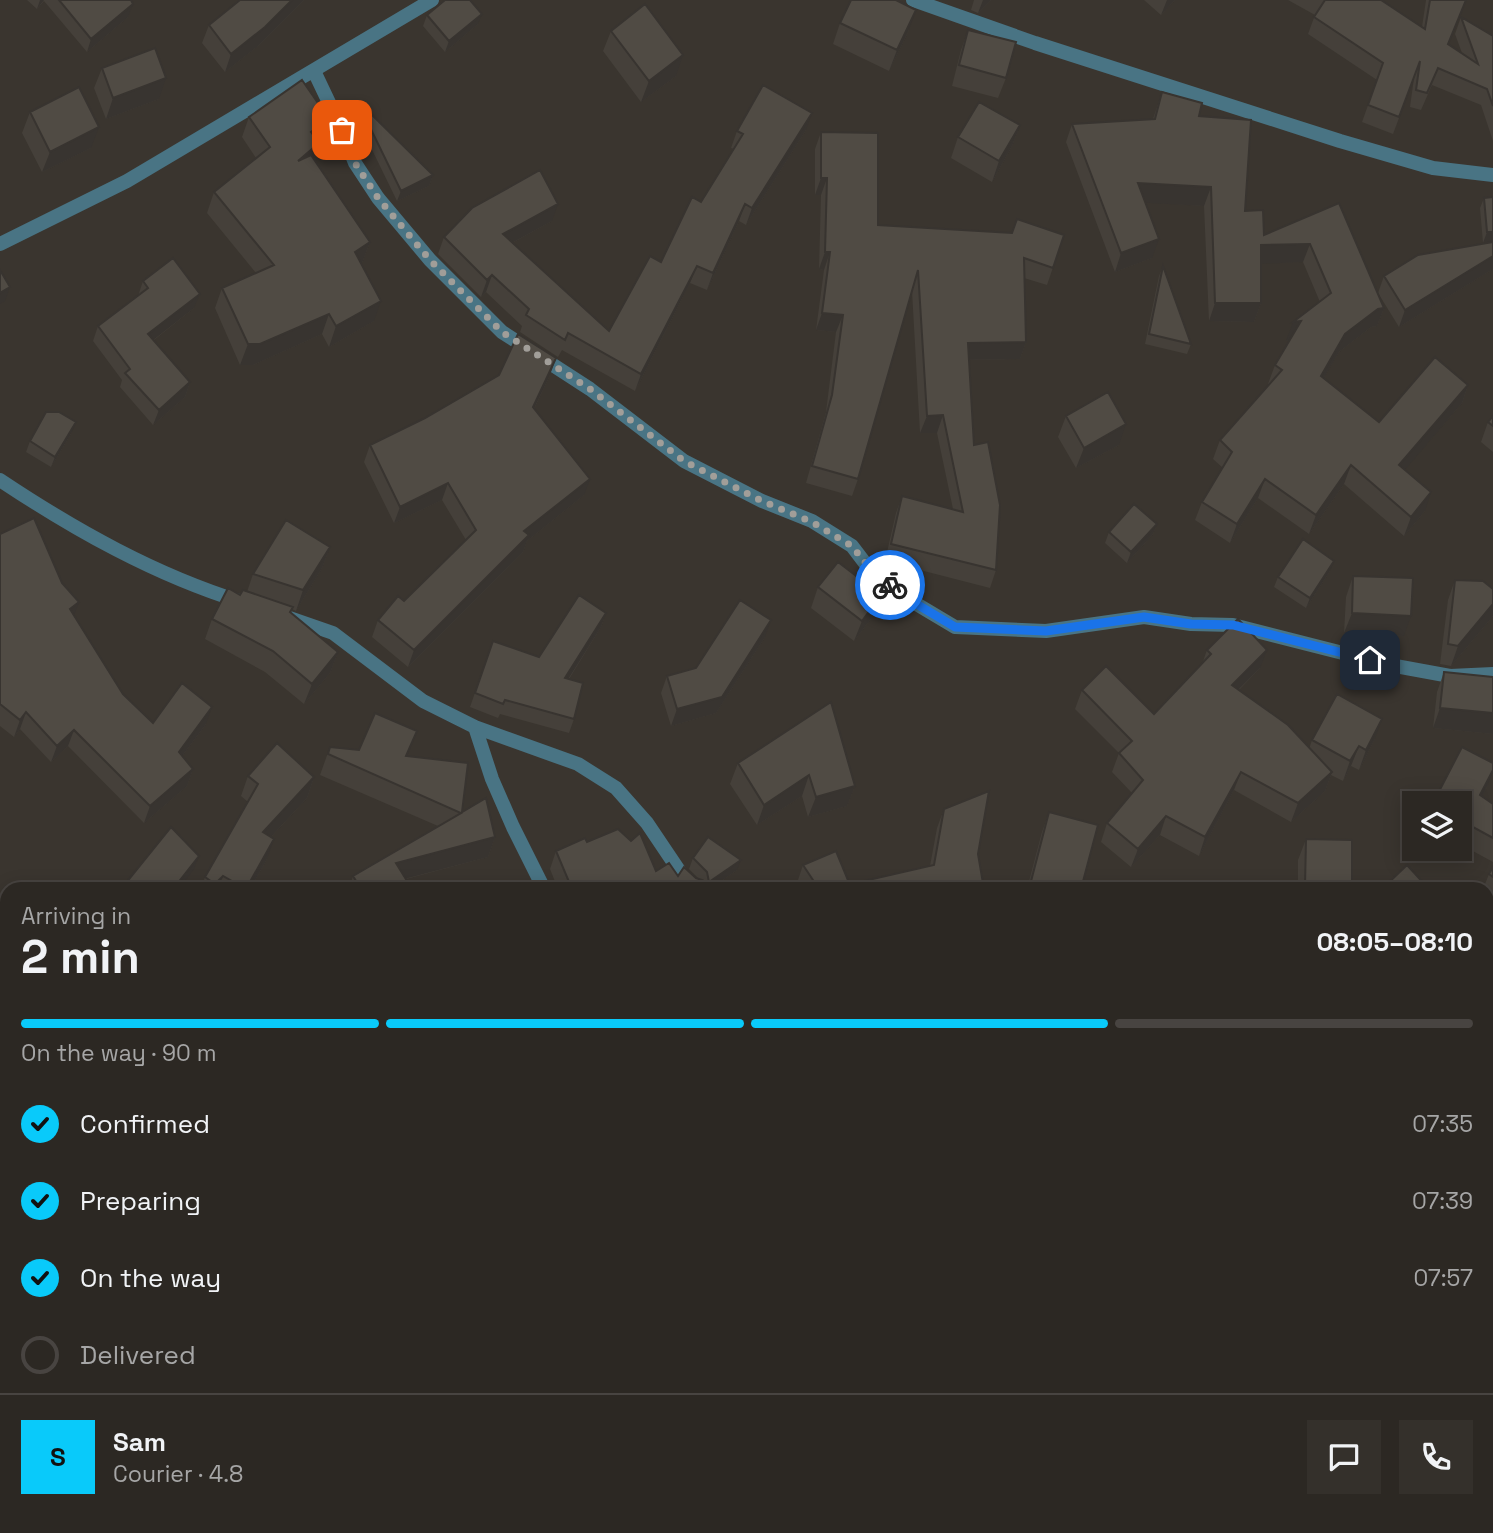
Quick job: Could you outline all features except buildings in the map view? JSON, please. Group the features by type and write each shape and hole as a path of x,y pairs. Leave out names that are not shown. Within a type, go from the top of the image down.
{"street":[{"path":"0,244 127,181 432,0"},
{"path":"913,0 1048,47 1340,141 1433,168 1493,175"},
{"path":"314,71 355,163 378,198 430,260 502,332 590,389 684,461 762,501 812,522 852,546 871,570 903,596 955,627 1046,631 1144,617 1191,624 1233,625 1390,665 1450,676 1493,674"},
{"path":"0,480 94,538 200,589 333,632 424,701 475,727 578,764 616,788 647,822 689,882"},
{"path":"475,727 492,779 540,882"}],"way so far":[{"path":"342,130 355,163 378,198 430,260 502,332 590,389 684,461 762,501 812,522 852,546 871,570 890,585"}],"route":[{"path":"890,585 903,596 955,627 1046,631 1144,617 1191,624 1233,625 1370,660"}]}
